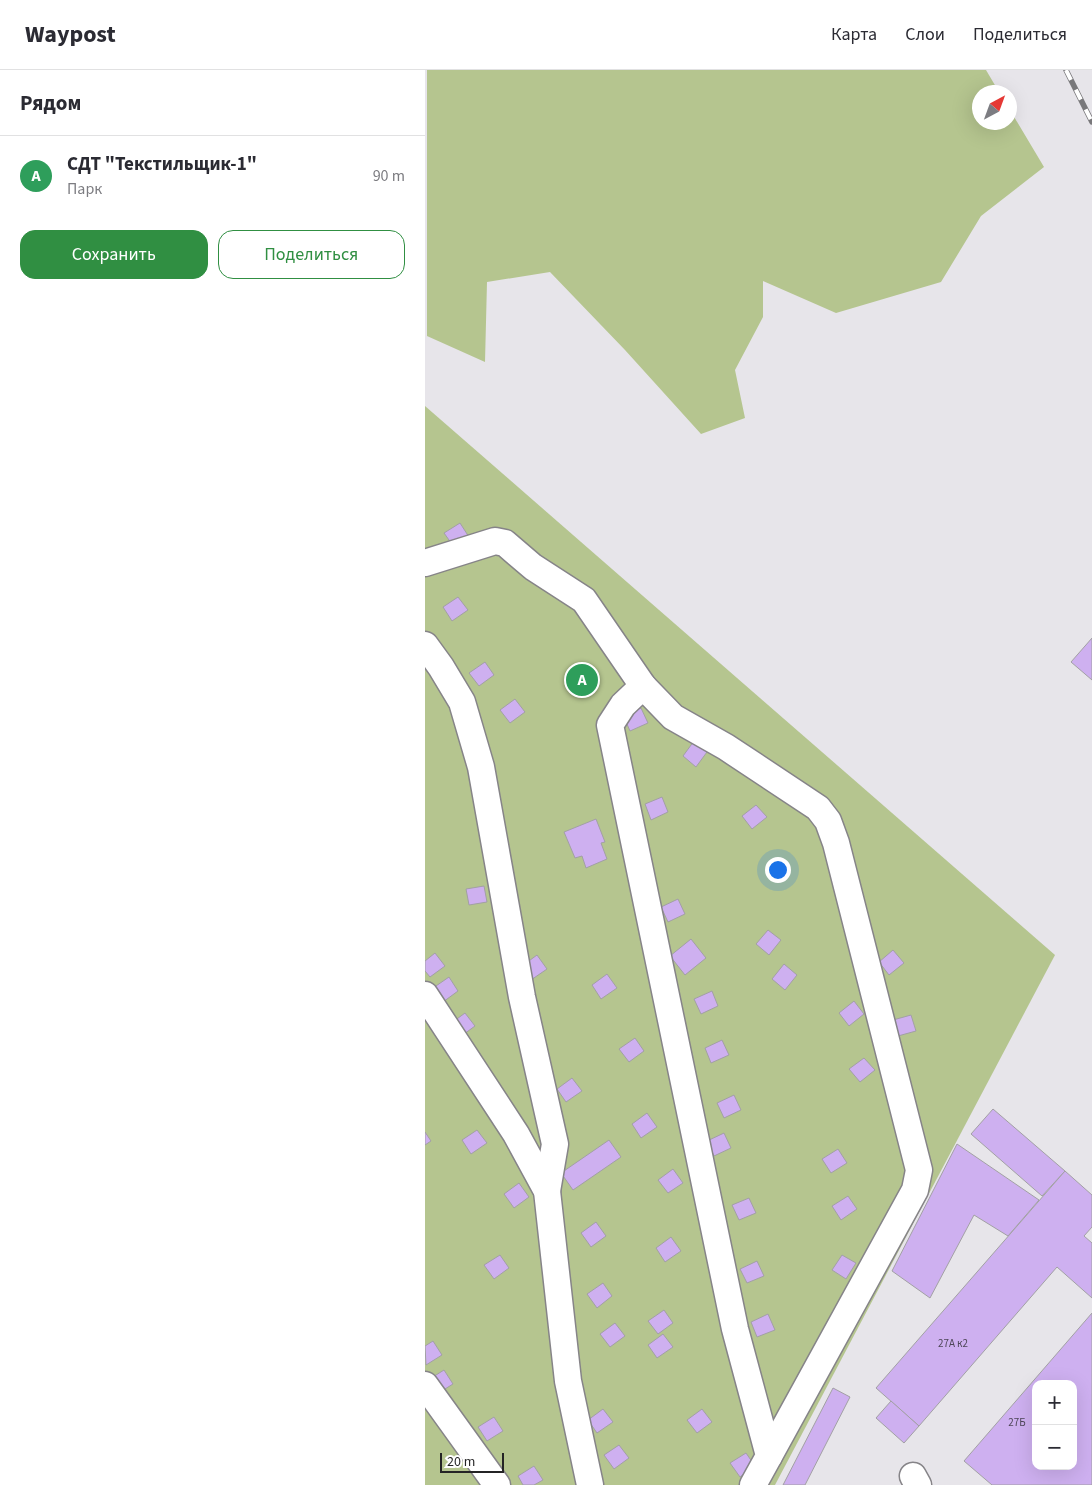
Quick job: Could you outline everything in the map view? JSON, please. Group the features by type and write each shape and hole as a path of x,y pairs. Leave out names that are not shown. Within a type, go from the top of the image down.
{"lane":[{"path":"425,563 495,541 505,544 533,567 584,600 643,686 673,717 725,747 818,808 828,821 836,843 919,1170 915,1190 753,1485"},
{"path":"425,645 462,702 481,767 522,997 555,1144 547,1191 568,1381 590,1485"},
{"path":"643,686 623,705 610,725 735,1329 769,1456"},
{"path":"425,995 517,1134 547,1191"},
{"path":"425,1385 497,1485"}],"green space":[{"path":"427,70 986,70 995,85 972,85 972,130 1017,130 1017,122 1044,167 981,216 941,282 836,313 763,281 763,317 735,370 745,418 701,434 625,350 550,272 487,282 485,362 427,336"},
{"path":"425,406 1055,955 775,1485 425,1485"}],"building":[{"path":"460,523 469,537 454,547 444,533"},
{"path":"458,597 468,610 452,621 443,607"},
{"path":"1092,638 1092,680 1071,662"},
{"path":"485,662 494,675 479,686 469,673"},
{"path":"515,699 525,712 510,723 500,710"},
{"path":"641,708 648,723 630,731 623,715"},
{"path":"694,741 707,752 696,767 683,756"},
{"path":"662,797 668,812 651,820 645,804"},
{"path":"756,805 767,817 752,829 742,816"},
{"path":"596,819 605,842 601,843 607,859 586,868 582,856 575,858 564,832"},
{"path":"484,886 487,902 469,905 466,889"},
{"path":"678,899 685,914 668,922 661,907"},
{"path":"768,930 781,940 769,955 756,944"},
{"path":"691,939 706,958 685,975 670,956"},
{"path":"893,950 904,963 889,975 879,962"},
{"path":"435,953 445,966 430,977 425,971 425,961"},
{"path":"537,955 547,969 531,980 522,966"},
{"path":"784,964 797,975 785,990 772,979"},
{"path":"607,974 617,988 601,999 592,985"},
{"path":"449,977 458,991 443,1002 433,988"},
{"path":"712,991 718,1006 701,1014 694,999"},
{"path":"854,1001 864,1014 849,1026 839,1013"},
{"path":"465,1013 475,1026 460,1037 450,1024"},
{"path":"911,1015 916,1031 898,1036 893,1020"},
{"path":"635,1038 644,1051 629,1062 619,1049"},
{"path":"722,1040 729,1055 711,1063 705,1048"},
{"path":"864,1058 875,1070 860,1082 849,1069"},
{"path":"572,1078 582,1091 566,1102 557,1089"},
{"path":"734,1095 741,1110 724,1118 717,1103"},
{"path":"993,1109 1065,1171 1042,1196 971,1134"},
{"path":"647,1113 657,1127 641,1138 632,1124"},
{"path":"477,1130 487,1143 471,1154 462,1140"},
{"path":"425,1132 431,1141 425,1145"},
{"path":"724,1133 731,1148 714,1156 707,1141"},
{"path":"609,1140 621,1157 573,1190 561,1173"},
{"path":"957,1144 1039,1200 1008,1236 974,1215 930,1298 892,1271"},
{"path":"838,1149 847,1163 831,1173 822,1159"},
{"path":"673,1169 683,1183 668,1193 658,1180"},
{"path":"1065,1171 1092,1195 1092,1227 1084,1236 1092,1243 1092,1298 1057,1267 919,1426 876,1388"},
{"path":"519,1183 529,1197 514,1208 504,1194"},
{"path":"848,1196 857,1209 841,1220 832,1206"},
{"path":"749,1198 756,1213 739,1220 732,1205"},
{"path":"596,1222 606,1236 591,1247 581,1233"},
{"path":"671,1237 681,1251 665,1262 656,1248"},
{"path":"500,1255 509,1268 494,1279 484,1265"},
{"path":"842,1255 856,1263 846,1279 832,1270"},
{"path":"757,1261 764,1276 747,1283 740,1269"},
{"path":"603,1283 612,1296 597,1308 587,1294"},
{"path":"664,1310 673,1323 658,1334 648,1321"},
{"path":"1092,1313 1092,1485 992,1485 964,1461 1032,1382 1032,1470 1077,1470 1077,1380 1034,1380"},
{"path":"768,1314 775,1330 757,1337 751,1322"},
{"path":"615,1323 625,1336 610,1347 600,1334"},
{"path":"663,1334 673,1347 657,1358 648,1345"},
{"path":"433,1341 442,1355 426,1365 425,1346"},
{"path":"444,1370 453,1384 437,1394 428,1380"},
{"path":"833,1388 850,1397 805,1485 783,1485"},
{"path":"891,1401 919,1426 904,1443 876,1418"},
{"path":"603,1409 613,1422 597,1433 588,1420"},
{"path":"702,1409 712,1422 697,1433 687,1420"},
{"path":"494,1417 503,1431 487,1441 478,1427"},
{"path":"619,1445 629,1458 614,1469 604,1455"},
{"path":"746,1453 755,1466 740,1477 730,1463"},
{"path":"534,1466 543,1480 534,1485 523,1485 518,1476"}],"railway":[{"path":"1066,70 1092,122"}],"place":[{"name":"СДТ \"Текстильщик-1\"","path":"582,680"}]}
